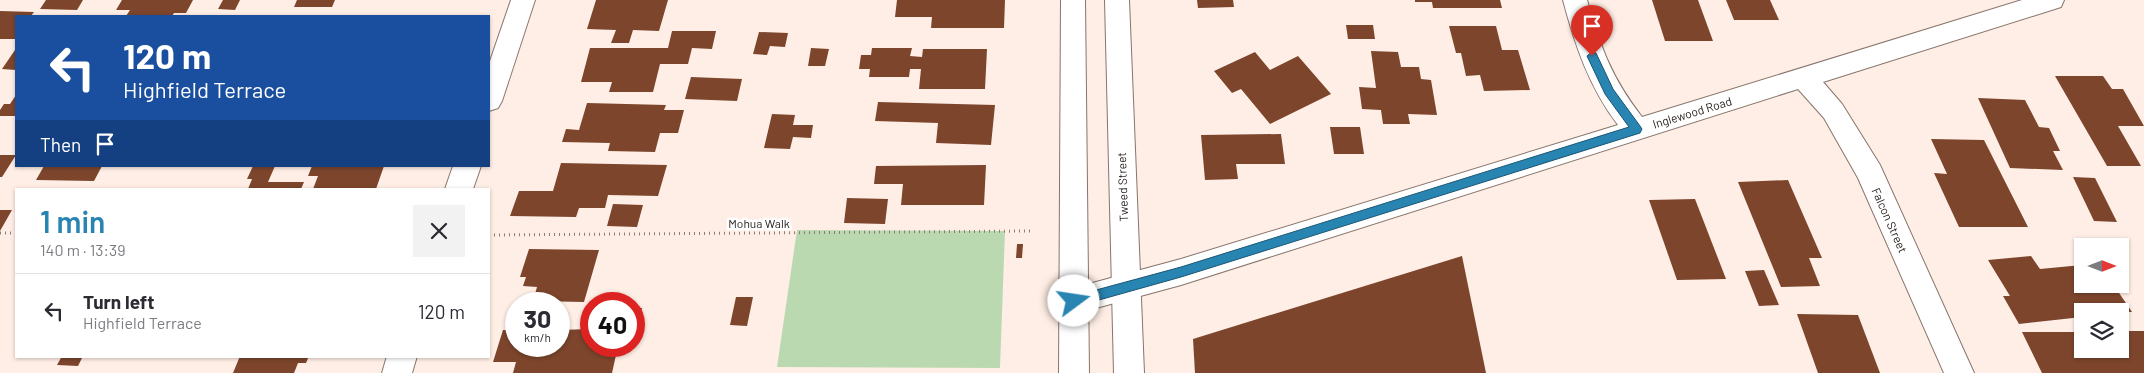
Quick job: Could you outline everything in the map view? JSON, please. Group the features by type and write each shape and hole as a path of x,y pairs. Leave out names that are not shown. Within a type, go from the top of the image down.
{"street":[{"path":"490,98 523,0"},
{"path":"1073,0 1074,373"},
{"name":"Tweed Street","path":"1117,0 1128,373"},
{"path":"1575,0 1600,76 1636,129"},
{"name":"Inglewood Road","path":"1074,301 1125,288 2052,0"},
{"name":"Falcon Street","path":"1803,78 1833,111 1870,173 1959,373"},
{"path":"459,188 467,167"},
{"path":"397,373 401,358"}],"path":[{"name":"Mohua Walk","path":"490,236 1030,231"},
{"path":"0,234 15,234"}],"green space":[{"path":"797,230 1005,231 1000,368 777,367"}],"building":[{"path":"46,0 83,0 77,10 40,9"},
{"path":"122,0 193,0 186,13 174,13 173,15 127,15 130,10 116,10"},
{"path":"223,0 240,0 235,10 218,9"},
{"path":"297,0 335,0 332,7 294,7"},
{"path":"596,0 668,0 659,31 633,30 629,43 611,43 616,30 587,29"},
{"path":"897,0 1005,0 1004,28 931,28 932,17 895,17"},
{"path":"1197,0 1233,0 1234,7 1198,8"},
{"path":"1415,0 1500,0 1502,8 1433,8 1432,2 1415,2"},
{"path":"1652,0 1698,0 1713,41 1665,41"},
{"path":"1726,0 1770,0 1779,20 1734,20"},
{"path":"0,11 34,12 32,15 15,15 15,39 0,39"},
{"path":"1346,25 1373,25 1375,39 1348,39"},
{"path":"1449,26 1496,26 1502,50 1518,50 1530,90 1484,91 1480,75 1466,76 1461,53 1456,53"},
{"path":"672,31 716,31 712,49 692,48 688,64 660,64 653,92 609,92 612,82 581,82 590,48 668,48"},
{"path":"759,32 788,33 785,47 770,46 767,55 753,54"},
{"path":"811,48 829,49 825,66 808,66"},
{"path":"872,48 912,48 910,56 922,57 923,49 987,49 985,89 919,89 921,69 910,69 909,77 869,77 870,69 859,69 861,55 871,55"},
{"path":"15,50 15,70 2,69"},
{"path":"1371,51 1398,52 1401,67 1419,67 1421,79 1431,80 1437,115 1408,114 1410,124 1383,124 1381,110 1362,109 1359,87 1376,88"},
{"path":"1255,52 1270,70 1298,56 1331,94 1270,124 1241,89 1232,93 1214,71"},
{"path":"2055,76 2103,76 2112,89 2123,89 2144,126 2118,126 2141,166 2107,166"},
{"path":"691,77 742,79 737,101 685,99"},
{"path":"15,96 15,116 0,116 0,110 4,104 10,104"},
{"path":"1978,98 2025,100 2039,127 2049,128 2060,151 2053,151 2063,170 2010,168"},
{"path":"878,102 995,105 991,145 936,143 938,123 875,121"},
{"path":"587,103 666,105 664,110 684,110 678,133 660,133 655,152 608,151 610,143 562,142 566,129 579,130"},
{"path":"772,114 795,115 793,125 813,125 811,138 793,137 790,149 764,148"},
{"path":"1330,127 1360,127 1364,154 1334,154"},
{"path":"1281,134 1285,164 1236,164 1238,179 1205,180 1201,135"},
{"path":"1931,139 1984,140 2028,227 1959,227 1934,173 1947,174"},
{"path":"0,155 15,155 2,177 0,177"},
{"path":"561,163 667,165 658,196 608,195 605,208 579,208 576,217 510,216 519,191 553,191"},
{"path":"986,165 984,205 901,205 903,184 874,184 876,166"},
{"path":"43,167 101,167 94,181 36,180"},
{"path":"253,167 275,167 268,182 304,182 301,188 248,188 252,179 247,179"},
{"path":"312,167 384,167 376,188 313,188 318,176 308,176"},
{"path":"2073,177 2095,178 2117,222 2094,221"},
{"path":"1788,180 1822,258 1809,258 1820,286 1781,287 1738,182"},
{"path":"847,198 888,199 885,224 844,223"},
{"path":"1695,199 1726,279 1677,280 1649,200"},
{"path":"613,204 643,205 637,227 607,226"},
{"path":"0,210 12,210 0,231"},
{"path":"1017,244 1023,244 1022,258 1016,258"},
{"path":"529,249 599,250 587,292 580,292 580,302 570,302 570,292 536,292 537,287 523,286 526,277 520,277"},
{"path":"1462,256 1486,373 1195,373 1193,339"},
{"path":"2031,256 2040,269 2074,266 2074,293 2119,293 2126,303 2074,303 2074,318 2019,324 2003,296 2010,296 1988,260"},
{"path":"1764,270 1779,305 1759,306 1745,271"},
{"path":"736,297 753,297 747,326 730,325"},
{"path":"1797,314 1858,315 1880,373 1818,373"},
{"path":"580,329 580,357 616,357 612,373 513,373 516,362 493,362 503,330 505,330 505,357 570,357 570,330"},
{"path":"2129,331 2144,331 2144,373 2042,373 2022,332 2074,332 2074,358 2129,358"},
{"path":"61,358 82,358 78,366 57,365"},
{"path":"239,358 308,358 306,363 298,363 294,373 233,373"}],"route":[{"path":"1074,301 1181,272 1636,129 1609,91 1600,76 1592,56"}]}
